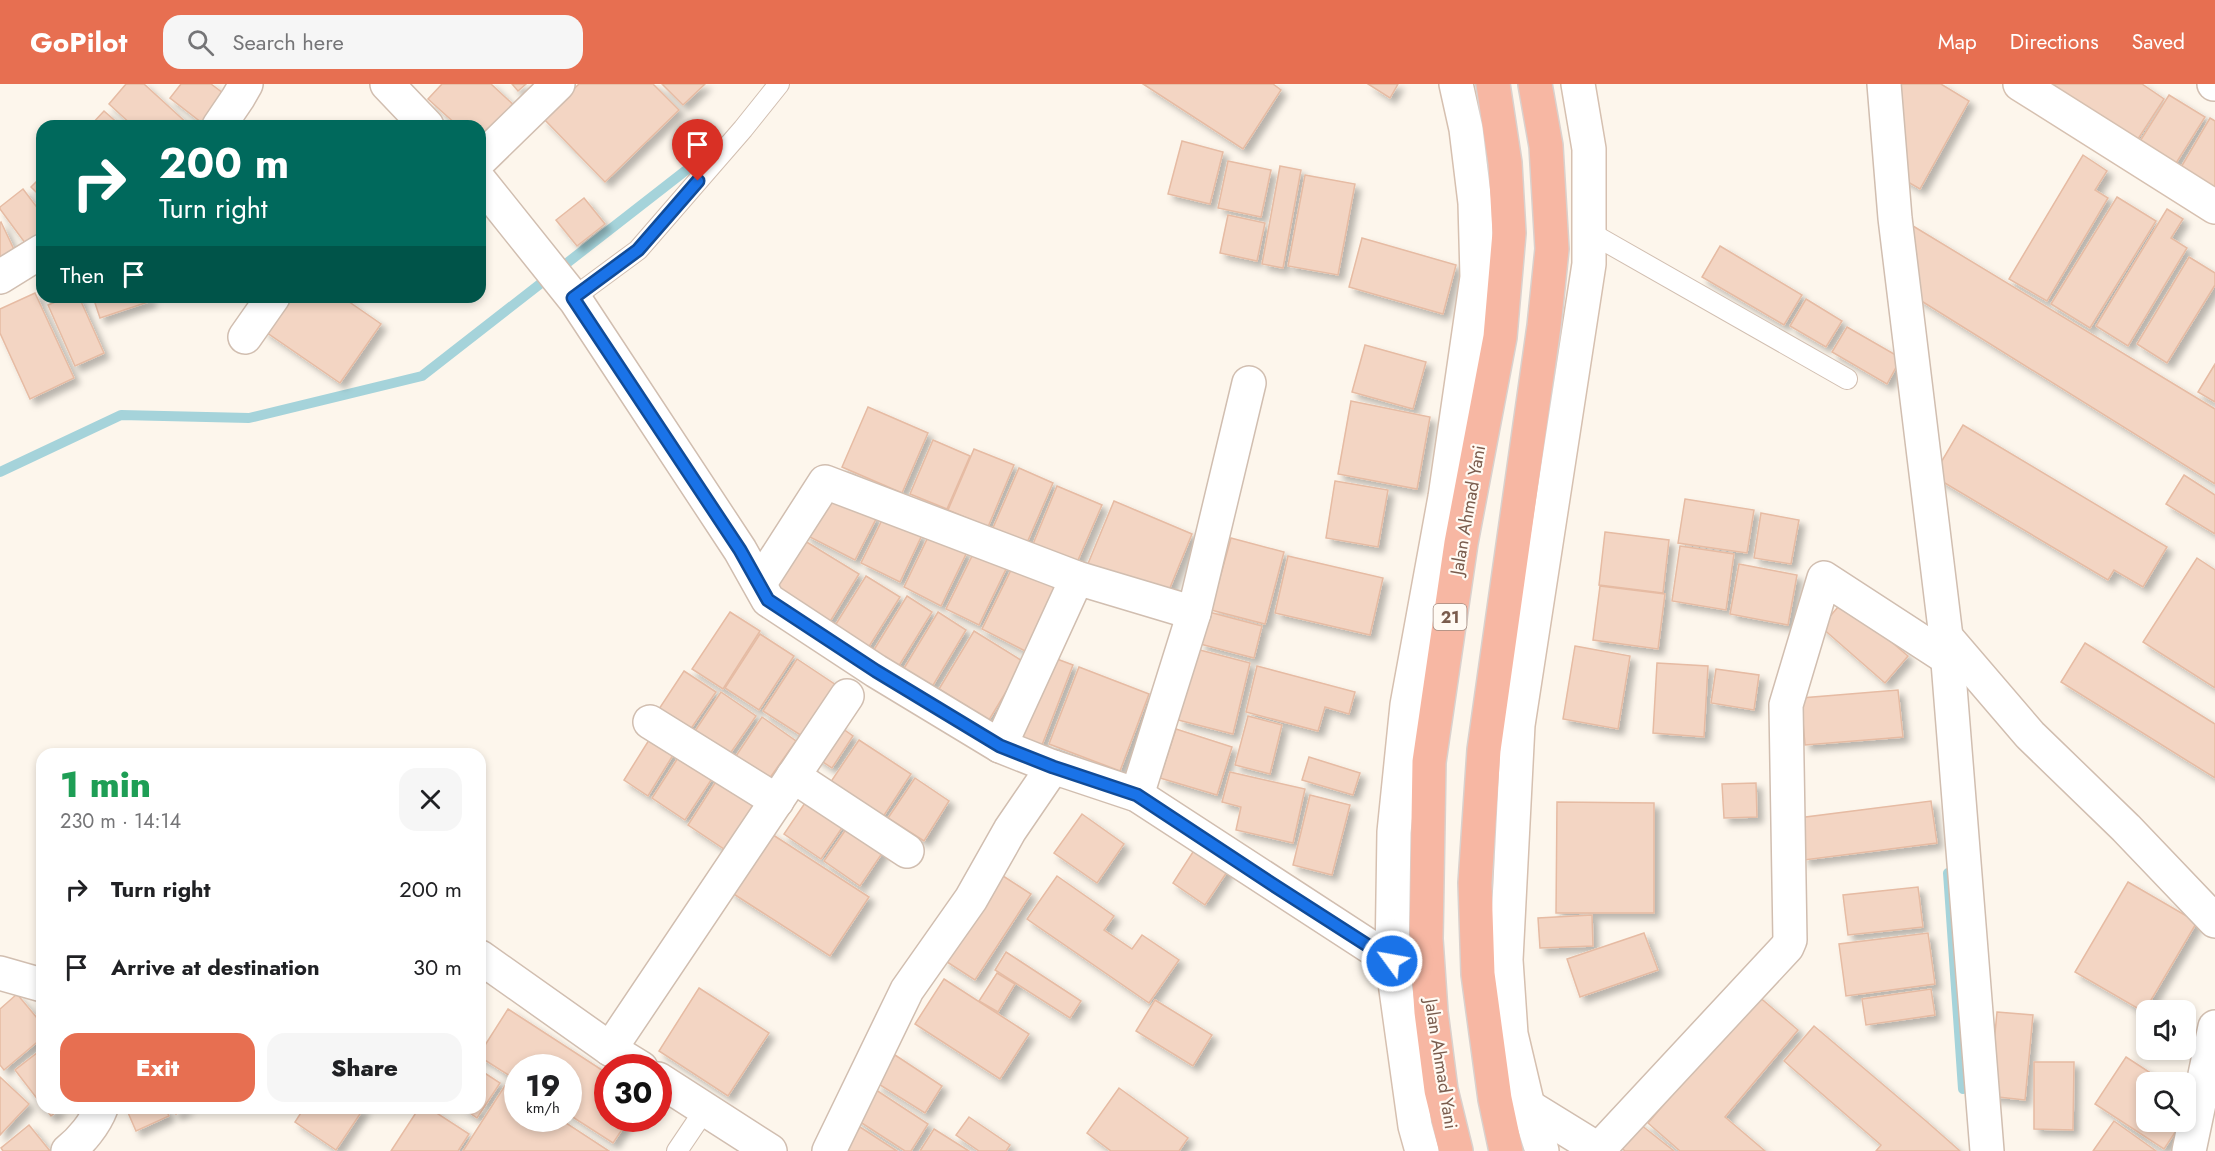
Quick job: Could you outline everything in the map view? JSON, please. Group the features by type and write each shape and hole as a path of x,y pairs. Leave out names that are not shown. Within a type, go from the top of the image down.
{"highway":[{"name":"Jalan Ahmad Yani","path":"1456,1151 1441,1090 1427,960 1429,762 1461,543 1500,337 1509,232 1505,163 1493,84"},
{"path":"1506,1151 1494,1099 1479,986 1475,883 1484,750 1544,326 1552,249 1546,146 1535,84"}],"street":[{"path":"223,120 246,84"},
{"path":"486,154 558,84"},
{"path":"1422,1151 1415,1126 1392,961 1395,832 1407,705 1445,497 1478,277 1475,203 1466,129 1456,84"},
{"path":"1542,1151 1528,1106 1511,1034 1506,960 1518,725 1589,264 1589,149 1578,84"},
{"path":"1884,84 1895,218 1946,647 1987,1151"},
{"path":"2020,84 2215,207"},
{"path":"486,188 564,286 594,329 752,570 768,600 876,671 1000,746 1053,767 1137,795 1392,961"},
{"path":"0,277 36,255"},
{"path":"246,337 269,303"},
{"path":"1137,795 1194,613 1249,383"},
{"path":"752,570 825,482 1077,578 1194,613"},
{"path":"1000,746 1077,578"},
{"path":"1528,1106 1600,1150 1787,947 1790,940 1785,705 1824,578 1946,647 2215,921"},
{"path":"610,1049 847,696"},
{"path":"650,722 907,851"},
{"path":"829,1151 908,990 971,899 1010,830 1053,767"},
{"path":"486,961 618,1054"},
{"path":"0,973 36,983"},
{"path":"2189,1151 2215,1027"},
{"path":"672,1087 770,1151"},
{"path":"68,1151 97,1114"}],"lane":[{"path":"564,286 638,250 779,84"},
{"path":"1589,232 1847,379"},
{"path":"677,1151 706,1108"}],"building":[{"path":"126,84 144,84 183,120 126,120 109,104"},
{"path":"181,84 211,84 231,99 212,120 198,120 170,98"},
{"path":"442,84 491,84 517,108 486,141 486,120 451,120 428,99"},
{"path":"512,84 526,84 518,91"},
{"path":"579,84 653,84 679,110 605,182 543,118"},
{"path":"662,84 705,84 683,105"},
{"path":"1143,84 1273,84 1281,90 1243,149"},
{"path":"1368,84 1398,84 1390,98"},
{"path":"1891,84 1941,84 1969,101 1920,189 1894,174"},
{"path":"2050,84 2142,84 2164,99 2136,142"},
{"path":"2169,95 2205,117 2173,168 2137,146"},
{"path":"104,111 114,120 96,120"},
{"path":"2210,118 2215,121 2215,190 2180,169"},
{"path":"1182,141 1223,152 1210,204 1168,194"},
{"path":"2083,155 2107,171 2095,190 2108,198 2047,301 2009,279"},
{"path":"1228,161 1271,170 1261,217 1218,208"},
{"path":"1280,166 1301,170 1283,268 1262,264"},
{"path":"1305,175 1355,184 1338,275 1288,266"},
{"path":"36,182 36,192 31,187"},
{"path":"23,189 36,206 36,247 31,251 0,209"},
{"path":"2117,197 2156,221 2090,328 2051,304"},
{"path":"584,198 605,224 577,246 556,220"},
{"path":"2167,209 2183,219 2171,238 2187,248 2128,346 2096,326"},
{"path":"1228,215 1265,223 1257,261 1220,253"},
{"path":"0,223 17,256 0,264"},
{"path":"1913,226 2215,409 2215,484 1915,297"},
{"path":"1362,238 1456,265 1443,314 1349,287"},
{"path":"1720,246 1802,295 1784,325 1702,277"},
{"path":"2189,257 2215,273 2215,285 2167,363 2137,344"},
{"path":"35,293 36,303 40,303 74,378 30,399 0,333 0,309"},
{"path":"1806,299 1842,321 1826,347 1790,326"},
{"path":"82,303 104,353 75,366 48,305"},
{"path":"95,303 145,303 100,318"},
{"path":"282,303 351,303 381,324 340,383 263,330"},
{"path":"1847,327 1901,358 1887,384 1832,352"},
{"path":"1365,345 1426,362 1413,409 1352,392"},
{"path":"2215,364 2215,402 2198,392"},
{"path":"1351,401 1430,417 1417,489 1338,474"},
{"path":"868,407 928,433 902,493 842,467"},
{"path":"1963,425 2167,547 2143,587 2114,570 2108,580 1933,476"},
{"path":"933,440 970,456 947,509 910,494"},
{"path":"974,449 1014,465 988,527 948,510"},
{"path":"1019,468 1053,483 1026,545 992,530"},
{"path":"2184,475 2215,495 2215,534 2166,504"},
{"path":"1335,481 1388,490 1378,547 1326,538"},
{"path":"1057,486 1102,505 1075,567 1031,549"},
{"path":"825,491 877,517 855,560 804,534"},
{"path":"1685,499 1754,510 1747,553 1678,543"},
{"path":"1114,501 1192,534 1165,600 1087,566"},
{"path":"1761,513 1799,520 1791,564 1754,558"},
{"path":"884,516 922,535 900,582 861,563"},
{"path":"1605,532 1669,540 1663,593 1599,585"},
{"path":"930,533 967,552 941,606 904,587"},
{"path":"1231,538 1284,552 1265,624 1211,610"},
{"path":"805,541 859,574 825,630 771,596"},
{"path":"1680,546 1734,554 1726,610 1672,601"},
{"path":"975,550 1008,565 979,625 946,609"},
{"path":"1288,556 1383,578 1370,635 1275,613"},
{"path":"2197,558 2215,570 2215,688 2143,642"},
{"path":"1016,560 1066,585 1031,654 982,629"},
{"path":"1739,564 1797,575 1788,625 1730,614"},
{"path":"866,576 900,597 865,653 831,632"},
{"path":"1600,586 1665,594 1658,649 1593,640"},
{"path":"907,596 932,612 897,669 872,653"},
{"path":"1843,601 1908,656 1885,683 1821,627"},
{"path":"730,612 760,631 723,689 692,669"},
{"path":"938,612 966,630 932,687 903,670"},
{"path":"1209,612 1262,626 1254,658 1200,644"},
{"path":"974,631 1024,662 989,720 939,689"},
{"path":"760,634 794,656 759,710 725,688"},
{"path":"2085,643 2215,724 2215,778 2061,682"},
{"path":"1575,646 1630,656 1618,729 1563,719"},
{"path":"1196,649 1250,663 1233,734 1178,720"},
{"path":"1049,656 1073,665 1042,745 1019,737"},
{"path":"797,659 836,685 802,736 763,711"},
{"path":"1657,663 1708,666 1704,737 1653,733"},
{"path":"1257,666 1355,692 1349,714 1325,707 1318,731 1246,712"},
{"path":"1079,667 1149,694 1120,771 1049,744"},
{"path":"1716,669 1759,675 1754,710 1711,703"},
{"path":"684,671 716,692 686,736 655,715"},
{"path":"1898,690 1903,737 1805,745 1801,698"},
{"path":"721,692 756,716 725,761 691,737"},
{"path":"1248,716 1282,725 1270,774 1235,765"},
{"path":"762,717 796,741 767,782 734,759"},
{"path":"836,724 853,736 832,768 814,756"},
{"path":"1176,729 1232,747 1217,795 1160,778"},
{"path":"654,732 678,747 648,796 624,780"},
{"path":"859,740 911,774 881,820 828,786"},
{"path":"683,750 717,771 685,820 652,798"},
{"path":"1309,757 1360,773 1353,795 1302,780"},
{"path":"722,772 762,799 727,851 688,825"},
{"path":"1230,772 1305,789 1293,843 1236,830 1241,807 1222,802"},
{"path":"915,778 949,801 924,841 888,818"},
{"path":"1756,783 1757,817 1724,818 1722,784"},
{"path":"1310,795 1350,805 1332,875 1293,865"},
{"path":"809,797 846,822 821,859 784,834"},
{"path":"1931,801 1937,843 1804,860 1798,818"},
{"path":"1557,802 1654,803 1654,913 1556,913"},
{"path":"1082,814 1124,844 1097,883 1054,853"},
{"path":"849,825 885,849 860,886 824,861"},
{"path":"767,831 869,897 830,956 729,891"},
{"path":"1200,841 1233,863 1205,905 1173,883"},
{"path":"1000,874 1031,894 975,980 944,960"},
{"path":"1057,876 1114,916 1104,930 1132,949 1142,935 1179,960 1149,1003 1027,919"},
{"path":"2128,882 2197,922 2151,1000 2136,1000 2136,1007 2075,972"},
{"path":"1918,887 1923,927 1848,935 1843,895"},
{"path":"1592,915 1593,946 1540,948 1538,918"},
{"path":"1644,933 1658,970 1580,997 1567,959"},
{"path":"1928,933 1935,984 1846,996 1839,944"},
{"path":"1006,952 1081,1001 1070,1018 995,970"},
{"path":"997,973 1015,984 998,1012 979,1001"},
{"path":"944,979 1029,1034 1000,1079 915,1024"},
{"path":"699,988 769,1033 728,1096 672,1059 672,1054 664,1054 659,1051"},
{"path":"1931,989 1935,1015 1866,1025 1862,999"},
{"path":"17,994 36,1017 36,1043 4,1070 0,1065 0,1009"},
{"path":"1757,995 1798,1030 1725,1117 1765,1151 1680,1151 1648,1123"},
{"path":"1155,1000 1212,1035 1193,1066 1136,1031"},
{"path":"508,1009 577,1054 504,1054 504,1072 486,1061 486,1044"},
{"path":"1997,1012 2033,1015 2025,1100 1989,1096"},
{"path":"1814,1026 1960,1151 1876,1151 1881,1145 1784,1061"},
{"path":"36,1054 36,1097 15,1070"},
{"path":"895,1055 942,1086 925,1113 877,1083"},
{"path":"582,1057 594,1065 594,1131 582,1123"},
{"path":"2126,1057 2149,1072 2136,1072 2136,1131 2095,1104"},
{"path":"2034,1062 2074,1062 2073,1130 2034,1129"},
{"path":"486,1074 500,1083 486,1104"},
{"path":"0,1077 29,1104 0,1135"},
{"path":"504,1087 504,1132 580,1132 609,1151 463,1151"},
{"path":"873,1088 928,1124 911,1151 905,1151 854,1118"},
{"path":"1119,1088 1188,1138 1179,1151 1111,1151 1087,1133"},
{"path":"129,1114 168,1114 169,1116 136,1131"},
{"path":"300,1114 360,1114 336,1150 295,1122"},
{"path":"415,1114 438,1114 469,1134 458,1151 391,1151"},
{"path":"969,1117 1010,1145 1006,1151 979,1151 956,1135"},
{"path":"1636,1121 1674,1151 1625,1151 1617,1144"},
{"path":"2114,1121 2156,1151 2093,1151"},
{"path":"29,1125 50,1151 3,1151 1,1148"},
{"path":"860,1127 897,1151 844,1151"},
{"path":"934,1129 969,1151 920,1151"},
{"path":"596,1132 620,1132 613,1143"},
{"path":"2138,1132 2175,1132 2164,1149"}],"waterway":[{"path":"0,472 121,415 249,418 422,376 721,143"},
{"path":"1948,873 1963,1089"}],"route":[{"path":"698,181 638,250 573,298 740,550 768,600 876,671 1000,746 1053,767 1137,795 1392,961"}]}
